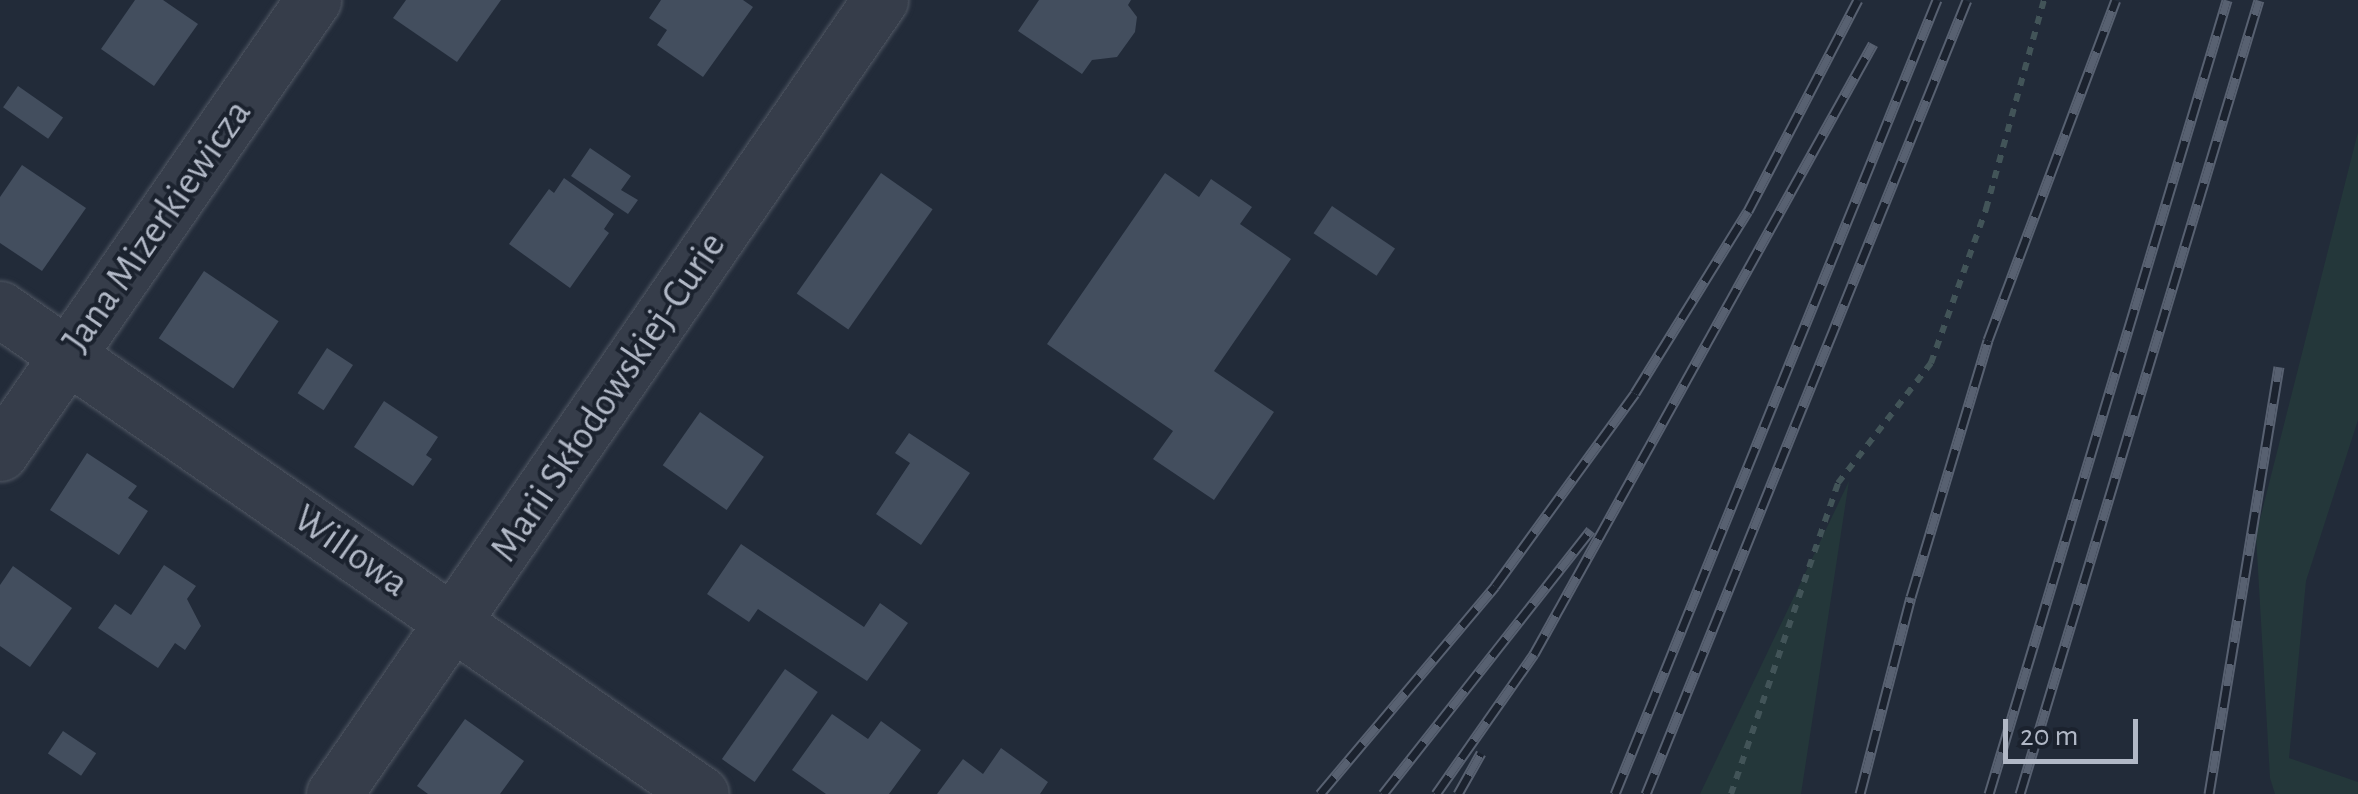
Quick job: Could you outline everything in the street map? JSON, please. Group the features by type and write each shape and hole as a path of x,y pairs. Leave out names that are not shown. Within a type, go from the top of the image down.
{"street":[{"name":"Jana Mizerkiewicza","path":"0,453 313,0"},
{"name":"Marii Skłodowskiej-Curie","path":"334,794 880,0"},
{"name":"Willowa","path":"0,308 701,794"}],"path":[{"path":"1731,794 1838,483 1931,364 1986,209 2044,0"}],"shaded area":[{"path":"2358,132 2358,420 2306,581 2289,758 2358,782 2358,794 2275,794 2270,778 2256,535"},
{"path":"1849,481 1801,794 1700,794"}],"building":[{"path":"135,0 163,0 198,24 154,86 101,49"},
{"path":"406,0 501,0 457,62 393,18"},
{"path":"661,0 743,0 753,7 703,77 657,45 667,30 649,18"},
{"path":"1039,0 1131,0 1128,5 1137,17 1135,32 1117,57 1092,60 1082,74 1018,31"},
{"path":"18,86 63,118 48,139 3,107"},
{"path":"590,148 631,176 621,190 638,200 628,214 571,176"},
{"path":"22,165 86,208 42,271 0,243 0,197"},
{"path":"881,173 933,209 848,330 797,293"},
{"path":"1165,173 1199,197 1211,179 1252,207 1240,224 1291,259 1214,371 1274,412 1214,500 1153,459 1173,431 1047,344"},
{"path":"564,178 614,214 604,229 609,233 570,288 509,244 549,189 554,193"},
{"path":"1332,206 1395,248 1377,276 1314,233"},
{"path":"204,271 279,321 233,388 159,338"},
{"path":"327,348 353,365 324,410 298,393"},
{"path":"384,401 438,437 426,455 432,459 413,486 354,447"},
{"path":"700,412 764,457 727,510 663,465"},
{"path":"909,433 970,473 921,545 876,514 910,463 895,453"},
{"path":"87,453 137,486 128,498 148,511 119,555 50,510"},
{"path":"741,544 864,627 880,603 908,623 867,681 758,609 749,622 707,594"},
{"path":"164,565 196,586 187,599 201,626 185,650 175,643 158,668 98,628 115,604 131,615"},
{"path":"13,566 72,608 30,667 0,646 0,585"},
{"path":"785,669 818,692 755,782 722,759"},
{"path":"832,714 868,739 881,721 921,750 889,794 826,794 792,770"},
{"path":"465,719 524,761 500,794 428,794 417,786"},
{"path":"63,731 96,753 81,776 48,753"},
{"path":"1001,748 1048,782 1040,794 937,794 963,759 983,774"}],"railway":[{"path":"1320,794 1495,586 1635,393 1748,211 1858,0"},
{"path":"1615,794 1937,0"},
{"path":"1646,794 1967,0"},
{"path":"1860,794 1911,597 1988,340 2116,0"},
{"path":"1989,794 2227,0"},
{"path":"2020,794 2259,0"},
{"path":"1436,794 1534,654 1873,44"},
{"path":"2209,794 2279,367"},
{"path":"1383,794 1591,530"},
{"path":"1458,794 1481,753"}]}
